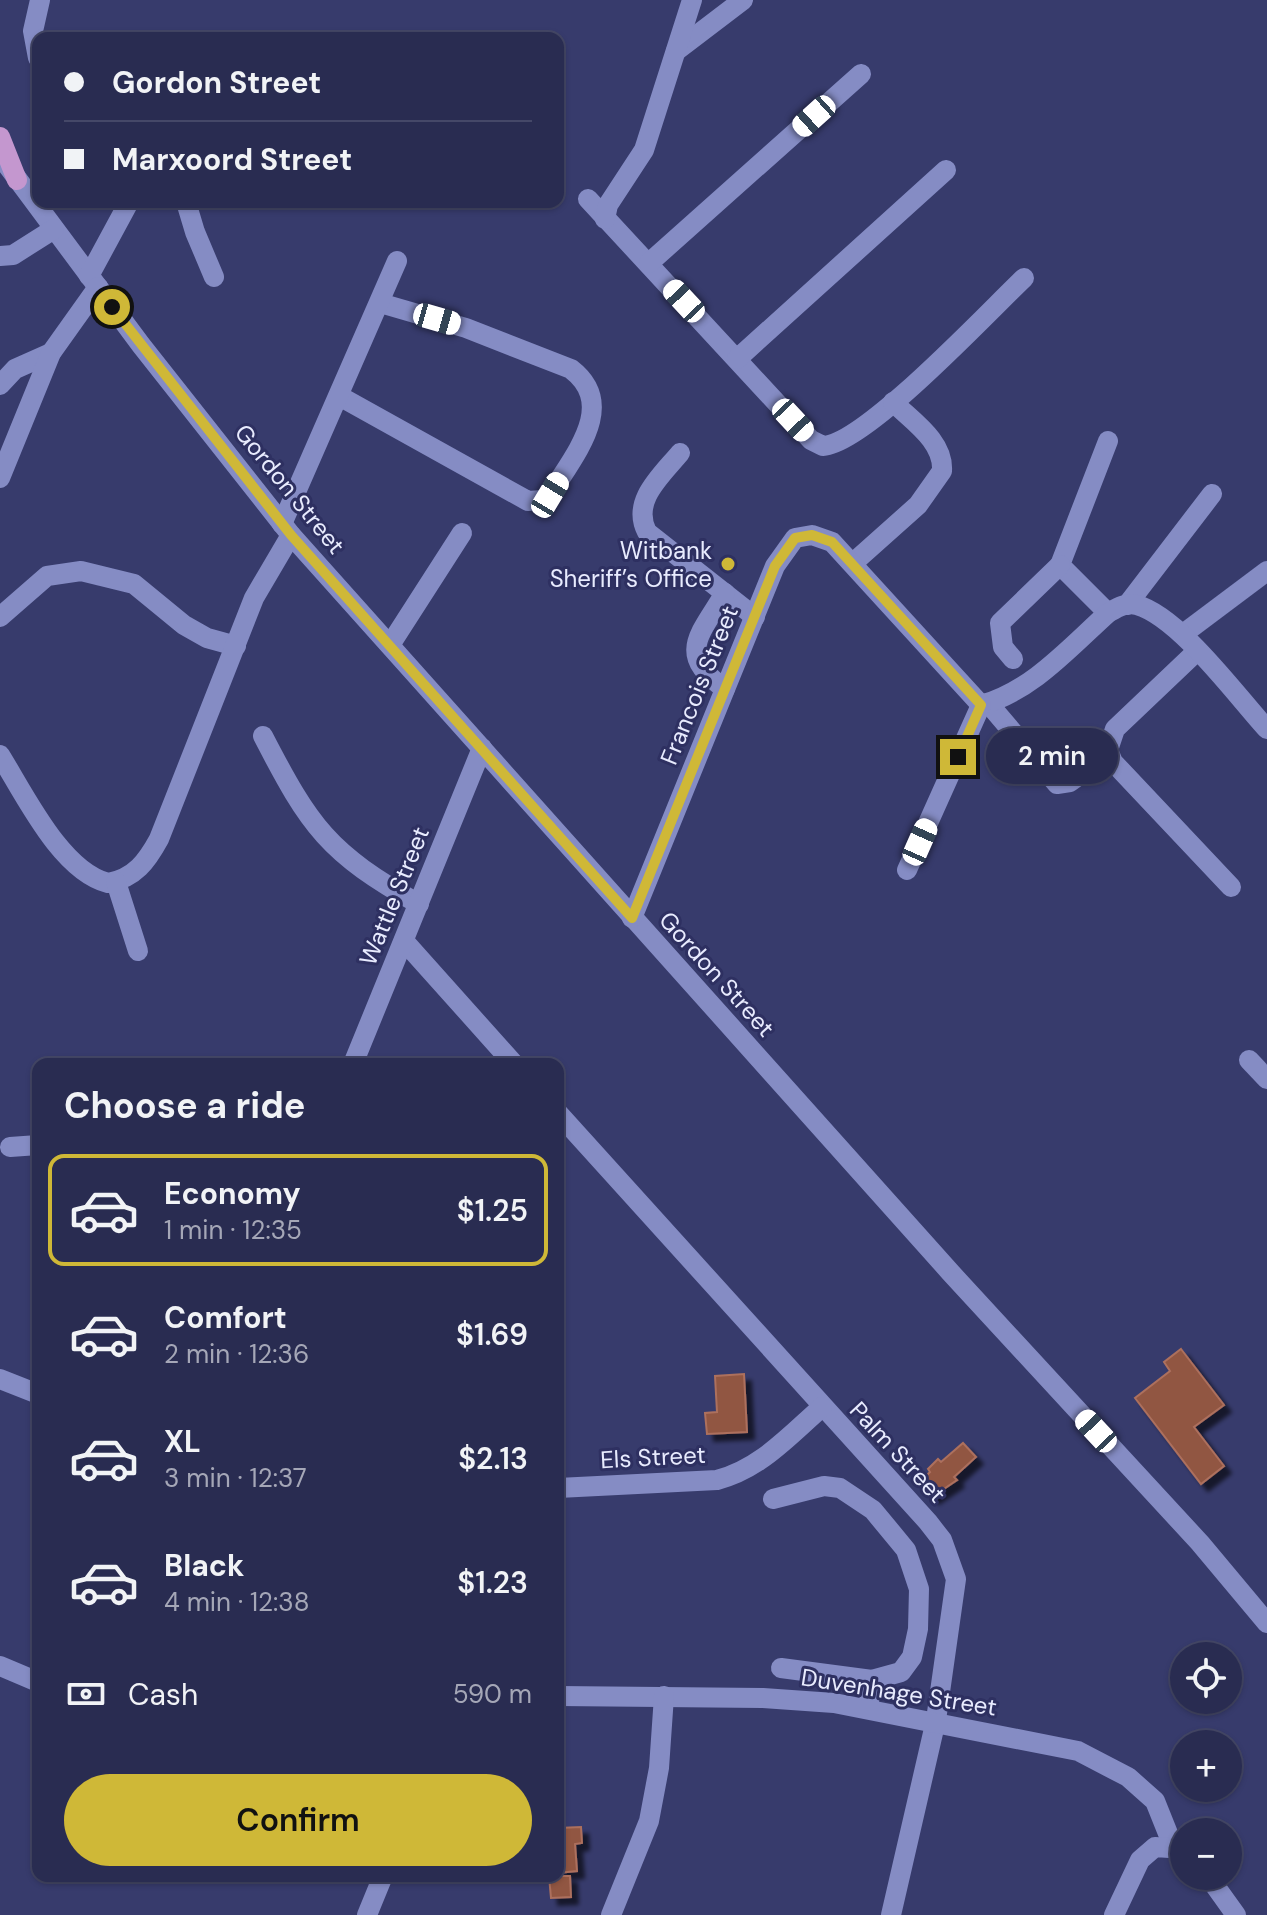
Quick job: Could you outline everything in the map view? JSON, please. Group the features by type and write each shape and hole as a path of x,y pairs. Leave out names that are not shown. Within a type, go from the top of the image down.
{"main road":[{"path":"0,137 17,180"}],"street":[{"path":"33,32 40,0"},
{"path":"605,219 608,205 644,150 692,0"},
{"path":"676,51 743,0"},
{"path":"649,263 861,74"},
{"name":"Gordon Street","path":"0,155 32,200"},
{"path":"737,359 946,170"},
{"path":"588,199 811,440 823,446 845,440 893,402 1024,278"},
{"name":"Gordon Street","path":"38,208 287,529 632,918 1200,1543 1267,1623"},
{"path":"0,478 51,353 93,282 126,208"},
{"path":"188,208 214,277"},
{"path":"0,256 22,250 54,229"},
{"path":"3,769 82,872 97,880 116,882 146,862 159,839 254,598 287,529 397,261"},
{"path":"341,397 528,501 543,500 550,495 589,428 593,410 591,393 585,380 571,369 466,328 380,303"},
{"path":"0,385 15,369 51,353"},
{"path":"853,563 918,505 942,471 939,450 933,441 893,402"},
{"path":"1013,659 1003,647 1000,623 1060,565 1108,441"},
{"path":"680,453 648,493 641,518 647,532 755,617"},
{"path":"907,870 984,704 1003,699 1027,684 1108,613 1127,605 1212,494"},
{"path":"390,645 462,533"},
{"name":"Francois Street","path":"632,918 775,566 795,538 820,536 832,542 1057,784 1070,782 1109,754"},
{"path":"1060,565 1108,613"},
{"path":"0,617 47,576 81,571 134,584 184,625 207,638 236,646"},
{"path":"1183,634 1267,571"},
{"path":"725,593 699,635 696,650 705,674 725,689"},
{"path":"1127,605 1154,613 1183,634 1267,729"},
{"path":"1196,652 1115,729 1110,738 1109,754 1231,887"},
{"path":"263,736 297,801 330,843 367,874 419,904"},
{"name":"Wattle Street","path":"355,1058 482,748"},
{"path":"116,882 138,951"},
{"path":"404,941 509,1058"},
{"path":"1249,1060 1267,1079"},
{"name":"Palm Street","path":"564,1120 928,1522 950,1559 956,1579 936,1720 891,1915"},
{"path":"10,1147 32,1145"},
{"path":"0,1379 32,1392"},
{"name":"Els Street","path":"564,1488 717,1480 736,1475 754,1466 822,1407"},
{"path":"773,1499 824,1486 840,1488 873,1510 906,1550 919,1589 918,1629 912,1657 901,1672 872,1680 781,1668"},
{"path":"0,1666 32,1679"},
{"path":"868,1709 872,1680"},
{"name":"Duvenhage Street","path":"564,1696 763,1698 868,1709 936,1720 1078,1751 1100,1759 1155,1801 1170,1831"},
{"path":"611,1915 649,1821 659,1768 664,1696"},
{"path":"1114,1915 1140,1860 1155,1847 1170,1847"},
{"path":"367,1915 381,1882"},
{"path":"1218,1890 1236,1915"}],"building":[{"path":"1181,1349 1224,1405 1194,1427 1224,1466 1201,1484 1135,1398 1170,1371 1164,1362"},
{"path":"744,1374 747,1432 707,1434 705,1413 717,1412 715,1376"},
{"path":"963,1443 976,1457 954,1477 957,1480 932,1497 919,1483 938,1459 941,1462"},
{"path":"581,1827 582,1843 575,1844 577,1871 564,1872 564,1828"},
{"path":"564,1876 570,1876 571,1897 551,1898 550,1882 564,1882"}],"place":[{"name":"Witbank Sheriff’s Office","path":"728,564"}],"route":[{"path":"112,307 291,535 632,918 775,566 795,538 812,535 832,542 957,683 981,705 958,757"}]}
